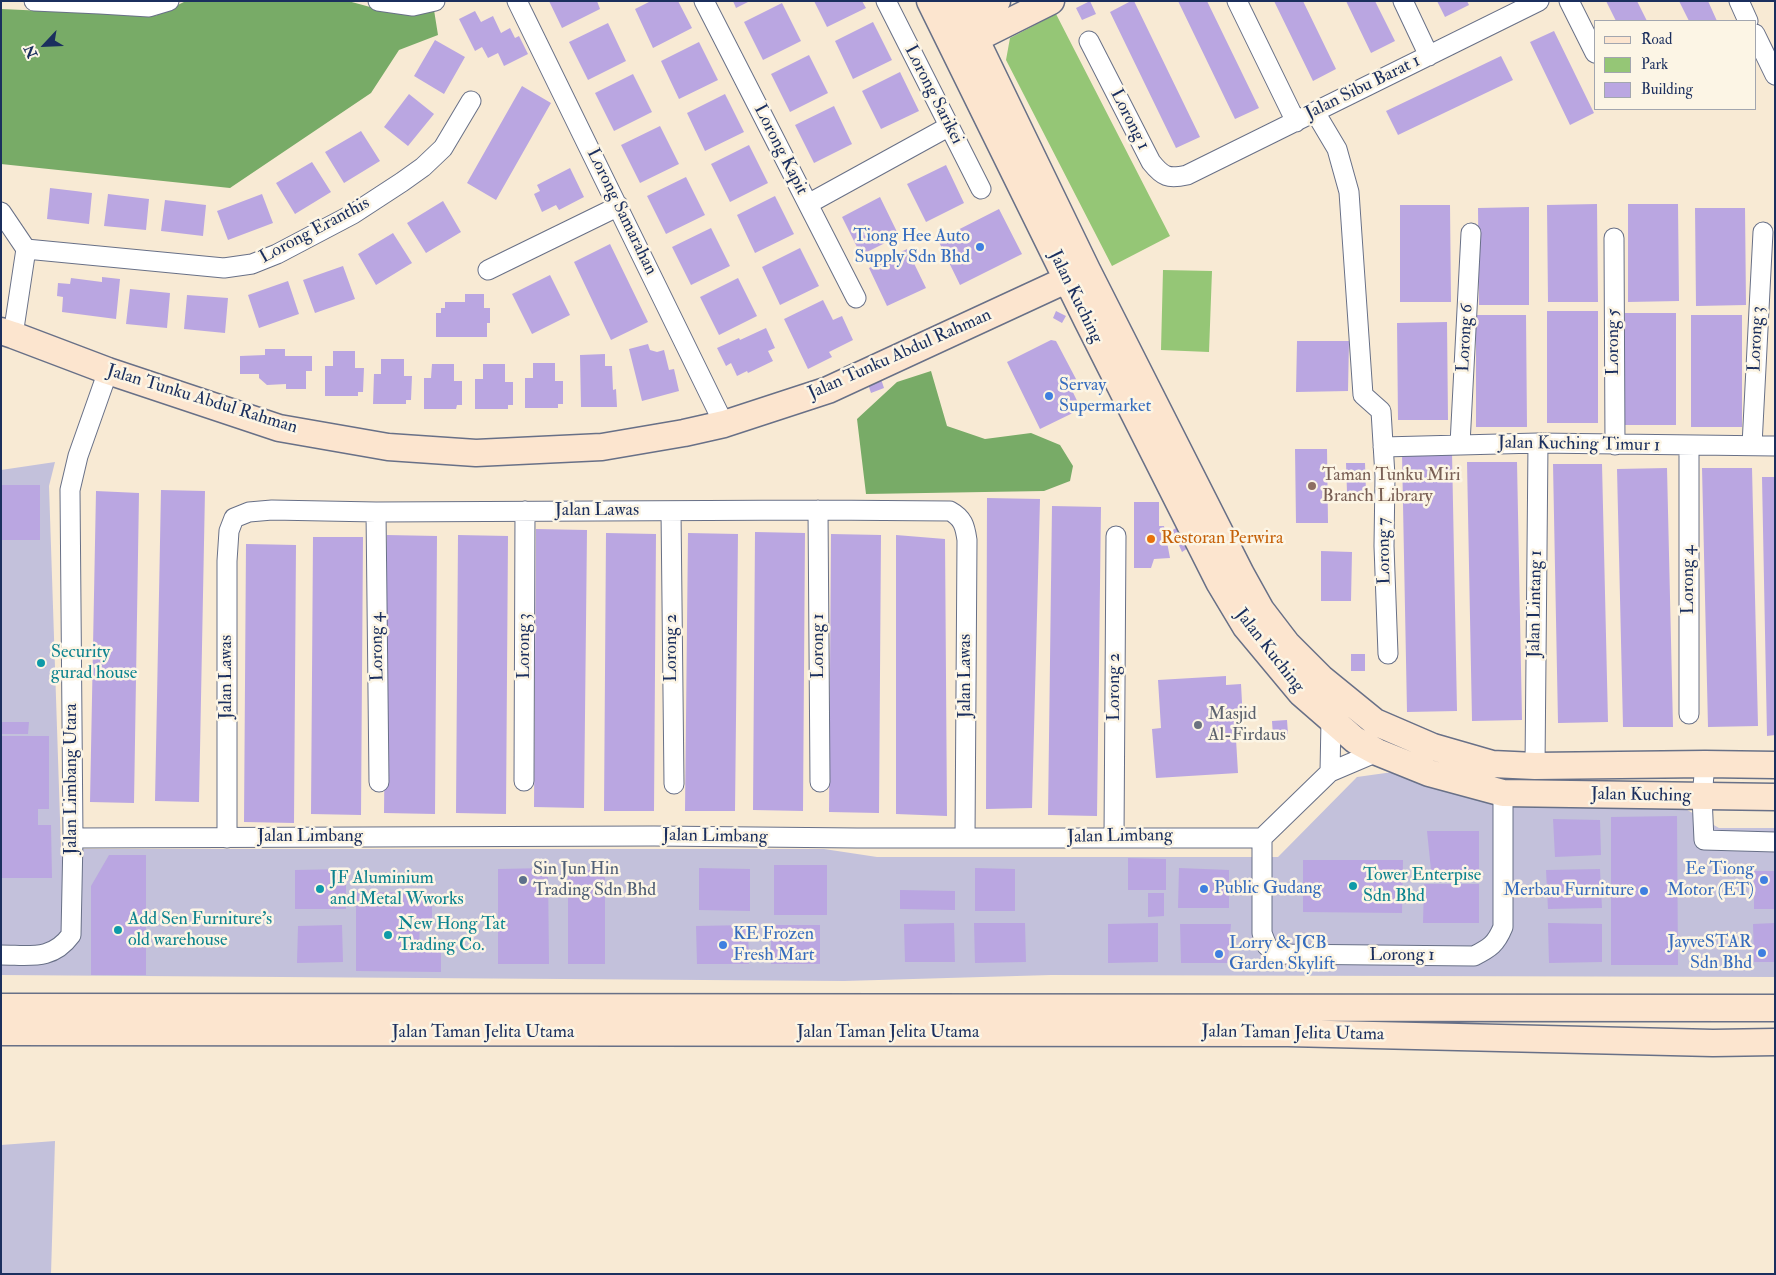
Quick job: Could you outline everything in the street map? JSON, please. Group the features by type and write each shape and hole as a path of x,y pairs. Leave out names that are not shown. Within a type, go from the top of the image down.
{"street":[{"path":"34,1 99,2 149,7 169,1"},
{"path":"378,1 413,6 435,1"},
{"name":"Lorong Samarahan","path":"517,1 619,206 724,424"},
{"name":"Lorong Kapit","path":"704,1 856,298"},
{"name":"Lorong Sarikei","path":"886,1 981,189"},
{"name":"Jalan Kuching","path":"930,1 959,27 1077,275 1261,610 1287,644 1321,678 1376,722 1433,747 1492,764 1535,766 1775,765"},
{"path":"959,27 997,1"},
{"path":"959,27 1051,1"},
{"path":"1237,1 1296,122"},
{"path":"1403,1 1429,56"},
{"name":"Jalan Sibu Barat 1","path":"1187,175 1539,1"},
{"path":"1569,1 1594,50"},
{"path":"1738,1 1748,20"},
{"name":"Jalan Kuching","path":"959,27 1047,239 1077,275 1087,320 1219,582 1246,627 1301,693 1355,740 1377,752 1429,773 1503,793 1702,798 1775,797"},
{"path":"1756,36 1775,75"},
{"name":"Lorong 1","path":"1088,42 1151,162 1159,172 1168,177 1175,178 1187,175"},
{"name":"Lorong Eranthis","path":"26,249 224,268 252,264 277,254 353,214 423,167 443,148 471,102"},
{"name":"Lorong 7","path":"1315,112 1337,149 1349,192 1363,395 1381,411 1388,654"},
{"path":"808,204 948,127"},
{"path":"488,270 619,206"},
{"path":"1,212 26,249 7,333"},
{"name":"Lorong 3","path":"1752,445 1763,232"},
{"name":"Lorong 6","path":"1460,444 1471,233"},
{"name":"Lorong 5","path":"1614,238 1615,445"},
{"path":"1047,239 1043,269 1037,284 1026,299 1058,304 1073,310 1087,320"},
{"name":"Jalan Tunku Abdul Rahman","path":"7,333 108,371 279,428 388,447 476,453 602,447 724,424 828,390 1077,275"},
{"name":"Jalan Limbang Utara","path":"1,955 52,953 64,945 71,935 73,838 70,490 84,437 108,371"},
{"name":"Jalan Kuching Timur 1","path":"1383,447 1538,443 1775,446"},
{"name":"Jalan Lintang 1","path":"1535,766 1538,443"},
{"name":"Lorong 4","path":"1689,446 1689,714"},
{"name":"Jalan Lawas","path":"227,838 227,561 229,530 234,518 241,513 272,510 376,512 950,511 960,516 965,526 967,550 965,837"},
{"name":"Lorong 1","path":"818,510 820,782"},
{"name":"Lorong 2","path":"671,511 674,784"},
{"name":"Lorong 4","path":"376,512 379,782"},
{"name":"Lorong 3","path":"524,781 525,512"},
{"name":"Lorong 2","path":"1114,837 1116,536"},
{"path":"1330,772 1331,720"},
{"path":"1262,838 1330,772 1377,752"},
{"path":"1705,764 1702,798 1704,840 1775,842"},
{"name":"Lorong 1","path":"1262,838 1262,933 1267,946 1276,954 1474,956 1488,949 1497,941 1503,927 1503,793"},
{"name":"Jalan Limbang","path":"73,838 1262,838"},
{"name":"Jalan Taman Jelita Utama","path":"1,1007 1775,1008"},
{"path":"1712,1008 1713,1042"},
{"name":"Jalan Taman Jelita Utama","path":"1,1032 1288,1033 1775,1042"}],"shaded area":[{"path":"55,462 49,486 61,849 824,849 877,857 1278,857 1357,777 1400,771 1682,807 1719,828 1775,828 1775,977 1051,975 844,981 1,975 1,470"},
{"path":"55,1141 51,1274 1,1274 1,1145"}],"green space":[{"path":"186,1 348,1 396,14 434,10 438,35 399,50 371,93 230,188 1,164 1,9 155,16"},
{"path":"1056,14 1170,236 1112,266 1006,60 1010,38"},
{"path":"1163,270 1212,271 1209,352 1161,350"},
{"path":"931,371 947,426 985,439 1031,433 1060,445 1073,466 1070,481 1044,491 866,494 857,419 897,382"}],"building":[{"path":"549,1 597,1 600,9 562,28"},
{"path":"651,1 678,1 692,28 653,48 635,9"},
{"path":"733,1 750,1 736,8"},
{"path":"814,1 862,1 866,8 827,27"},
{"path":"1090,1 1096,14 1082,20 1076,8"},
{"path":"1134,1 1200,137 1176,148 1110,12"},
{"path":"1178,1 1207,1 1259,108 1235,119"},
{"path":"1274,1 1303,1 1336,69 1313,81"},
{"path":"1346,1 1375,1 1395,41 1371,53"},
{"path":"1437,1 1467,1 1469,5 1445,17"},
{"path":"1606,1 1637,1 1646,20 1616,20"},
{"path":"1679,1 1708,1 1717,20 1688,20"},
{"path":"782,3 801,41 763,60 744,22"},
{"path":"475,11 481,22 493,16 501,33 510,28 515,38 519,36 528,54 504,66 498,53 488,58 482,47 475,51 459,19"},
{"path":"873,22 892,60 853,79 835,41"},
{"path":"608,23 626,61 588,80 569,42"},
{"path":"1554,31 1594,113 1570,125 1530,42"},
{"path":"435,40 465,57 444,94 414,76"},
{"path":"699,42 718,80 679,99 661,61"},
{"path":"809,55 828,93 790,112 771,74"},
{"path":"1501,56 1513,80 1398,135 1386,111"},
{"path":"900,72 919,111 881,129 862,91"},
{"path":"633,74 652,112 614,131 595,93"},
{"path":"522,86 551,103 496,200 467,183"},
{"path":"409,94 434,114 408,146 384,127"},
{"path":"725,94 744,132 705,151 687,113"},
{"path":"834,106 852,144 814,163 795,125"},
{"path":"660,126 679,164 640,183 621,145"},
{"path":"361,131 380,161 344,183 325,152"},
{"path":"749,145 768,183 730,202 711,164"},
{"path":"312,162 331,192 295,214 276,183"},
{"path":"946,165 964,203 926,222 907,184"},
{"path":"570,168 584,197 559,210 556,205 542,212 534,194 540,191 537,185"},
{"path":"686,177 705,215 666,234 647,196"},
{"path":"50,188 92,193 89,224 47,219"},
{"path":"108,194 149,199 146,230 104,226"},
{"path":"262,194 273,223 228,240 217,211"},
{"path":"775,196 794,234 755,253 737,215"},
{"path":"880,197 899,236 861,255 842,217"},
{"path":"165,200 206,205 203,236 161,231"},
{"path":"443,201 461,232 426,253 407,223"},
{"path":"1597,204 1598,302 1548,302 1547,205"},
{"path":"1628,204 1678,204 1679,301 1628,302"},
{"path":"1400,205 1450,205 1451,302 1400,302"},
{"path":"1529,207 1529,305 1479,305 1478,208"},
{"path":"1695,208 1745,208 1746,305 1696,306"},
{"name":"Tiong Hee Auto Supply Sdn Bhd","path":"999,209 1022,254 960,285 938,240"},
{"path":"711,228 730,266 691,285 672,247"},
{"path":"393,233 412,263 376,285 358,254"},
{"path":"610,244 648,322 611,340 574,262"},
{"path":"800,248 819,286 780,305 762,267"},
{"path":"907,249 926,288 887,306 869,268"},
{"path":"343,266 355,299 315,313 303,280"},
{"path":"550,275 570,315 532,334 512,294"},
{"path":"102,277 120,279 116,319 62,312 63,297 57,296 58,283 70,284 71,278 102,282"},
{"path":"738,278 757,316 719,335 700,297"},
{"path":"288,281 299,314 259,328 248,295"},
{"path":"130,289 170,293 167,328 126,324"},
{"path":"465,294 484,294 484,308 490,308 490,323 487,323 487,337 436,337 436,313 441,313 441,308 445,308 445,302 465,302"},
{"path":"187,295 228,298 225,333 184,329"},
{"path":"823,300 833,320 842,316 853,340 829,352 832,357 808,369 784,319"},
{"path":"1056,311 1066,316 1062,323 1053,318"},
{"path":"1547,311 1598,311 1598,423 1547,423"},
{"path":"1625,313 1676,313 1676,425 1625,425"},
{"path":"1476,315 1526,315 1527,427 1476,427"},
{"path":"1691,315 1742,315 1742,427 1691,427"},
{"path":"1447,322 1448,420 1398,420 1397,323"},
{"path":"766,328 775,348 768,351 773,361 737,376 731,363 726,366 717,348"},
{"name":"Servay Supermarket","path":"1051,340 1056,341 1076,379 1068,382 1081,409 1040,429 1007,362"},
{"path":"1297,341 1349,341 1348,391 1296,392"},
{"path":"648,344 650,350 657,352 664,350 669,370 674,369 679,391 642,401 629,349"},
{"path":"265,349 285,349 285,356 312,356 312,371 306,371 306,389 286,389 286,384 267,385 259,378 259,374 240,374 240,356 265,355"},
{"path":"333,351 355,351 355,368 364,368 363,392 358,392 358,396 325,396 325,366 333,366"},
{"path":"605,354 605,366 612,366 613,390 616,389 617,407 581,407 580,355"},
{"path":"381,359 404,359 404,376 412,376 411,400 406,400 406,404 373,404 374,374 381,374"},
{"path":"533,363 555,363 555,381 563,381 563,404 558,404 558,408 525,408 525,378 533,378"},
{"path":"432,364 454,364 454,381 462,381 462,405 457,405 456,409 424,409 424,378 431,378"},
{"path":"483,364 505,364 505,382 513,382 513,405 508,405 508,409 475,409 475,379 483,379"},
{"path":"881,379 884,388 871,393 868,384"},
{"name":"Taman Tunku Miri Branch Library","path":"1295,449 1327,449 1328,523 1296,523"},
{"path":"1452,452 1457,711 1407,712 1402,453"},
{"path":"1467,462 1517,462 1522,720 1472,721"},
{"path":"1346,463 1365,463 1366,492 1347,492"},
{"path":"1553,464 1602,464 1608,722 1558,723"},
{"path":"1667,468 1673,727 1623,727 1617,469"},
{"path":"1702,468 1752,468 1758,726 1708,727"},
{"path":"1762,477 1775,477 1775,735 1767,736"},
{"path":"2,485 40,485 40,540 2,540"},
{"path":"161,490 205,491 199,802 155,801"},
{"path":"96,491 139,493 134,803 90,802"},
{"path":"987,498 1040,499 1032,808 986,809"},
{"name":"Restoran Perwira","path":"1134,502 1159,502 1159,526 1164,526 1170,558 1154,559 1151,568 1134,568"},
{"path":"1052,506 1101,507 1097,816 1048,815"},
{"path":"1178,527 1188,548 1182,552 1177,541 1174,543 1169,534"},
{"path":"536,529 587,530 584,808 534,807"},
{"path":"755,532 805,533 803,811 753,810"},
{"path":"606,533 656,534 654,811 604,811"},
{"path":"688,533 738,534 735,811 685,811"},
{"path":"831,534 881,535 879,813 829,812"},
{"path":"387,535 437,536 435,814 384,813"},
{"path":"458,535 508,536 506,814 456,813"},
{"path":"896,535 945,539 947,816 896,814"},
{"path":"313,537 363,537 361,815 311,814"},
{"path":"246,544 296,545 294,823 244,822"},
{"path":"1321,551 1352,552 1351,601 1321,601"},
{"path":"1351,654 1365,654 1365,671 1351,671"},
{"name":"Security gurad house","path":"36,660 46,660 46,668 35,667"},
{"name":"Masjid Al-Firdaus","path":"1226,676 1226,685 1241,684 1243,721 1235,722 1238,773 1156,778 1152,729 1161,728 1158,680"},
{"path":"1287,720 1288,734 1273,736 1272,721"},
{"path":"1,722 29,722 28,734 1,734"},
{"path":"1,736 49,736 49,809 38,809 38,825 51,825 52,878 1,878"},
{"name":"Merbau Furniture","path":"1677,816 1678,965 1611,965 1611,817"},
{"path":"1553,819 1600,820 1601,855 1555,857"},
{"path":"1427,831 1479,831 1479,870 1431,870"},
{"name":"Add Sen Furniture's old warehouse","path":"109,855 146,855 146,975 91,975 91,886"},
{"path":"1128,858 1166,859 1166,890 1128,890"},
{"name":"Tower Enterpise Sdn Bhd","path":"1303,860 1403,860 1402,913 1303,912"},
{"path":"774,865 827,865 827,915 774,915"},
{"path":"548,868 549,964 498,964 498,869"},
{"path":"699,868 750,869 750,911 699,910"},
{"path":"975,868 1015,869 1015,911 975,911"},
{"name":"Public Gudang","path":"1179,868 1229,870 1229,908 1178,908"},
{"name":"JF Aluminium and Metal Wworks","path":"346,869 346,909 295,909 295,870"},
{"path":"1600,869 1602,908 1548,909 1546,870"},
{"path":"568,870 605,870 605,964 568,964"},
{"path":"1754,871 1775,871 1775,909 1754,909"},
{"path":"1424,884 1479,884 1479,923 1423,923"},
{"path":"900,890 955,891 955,910 900,909"},
{"name":"New Hong Tat Trading Co.","path":"356,892 432,893 432,920 420,920 419,951 441,951 441,972 356,971"},
{"path":"1148,893 1164,893 1164,916 1148,917"},
{"path":"954,923 955,962 905,962 904,924"},
{"path":"974,923 1025,923 1026,962 975,963"},
{"path":"1158,923 1158,962 1108,963 1108,924"},
{"path":"1548,923 1602,924 1602,962 1549,963"},
{"path":"1775,923 1775,962 1754,962 1753,924"},
{"path":"1180,924 1231,924 1228,963 1181,963"},
{"path":"342,925 343,962 297,963 298,926"},
{"name":"KE Frozen Fresh Mart","path":"748,925 749,964 697,964 696,926"},
{"path":"771,925 820,925 820,964 771,964"}],"place":[{"name":"Tiong Hee Auto Supply Sdn Bhd","path":"980,247"},
{"name":"Servay Supermarket","path":"1049,396"},
{"name":"Taman Tunku Miri Branch Library","path":"1312,486"},
{"name":"Restoran Perwira","path":"1151,539"},
{"name":"Security gurad house","path":"41,663"},
{"name":"Masjid Al-Firdaus","path":"1198,725"},
{"name":"Sin Jun Hin Trading Sdn Bhd","path":"523,880"},
{"name":"Ee Tiong Motor (ET)","path":"1764,880"},
{"name":"Tower Enterpise Sdn Bhd","path":"1353,886"},
{"name":"JF Aluminium and Metal Wworks","path":"320,889"},
{"name":"Public Gudang","path":"1204,889"},
{"name":"Merbau Furniture","path":"1644,891"},
{"name":"Add Sen Furniture's old warehouse","path":"118,930"},
{"name":"New Hong Tat Trading Co.","path":"388,935"},
{"name":"KE Frozen Fresh Mart","path":"723,945"},
{"name":"JayveSTAR Sdn Bhd","path":"1762,953"},
{"name":"Lorry & JCB Garden Skylift","path":"1219,954"}]}
